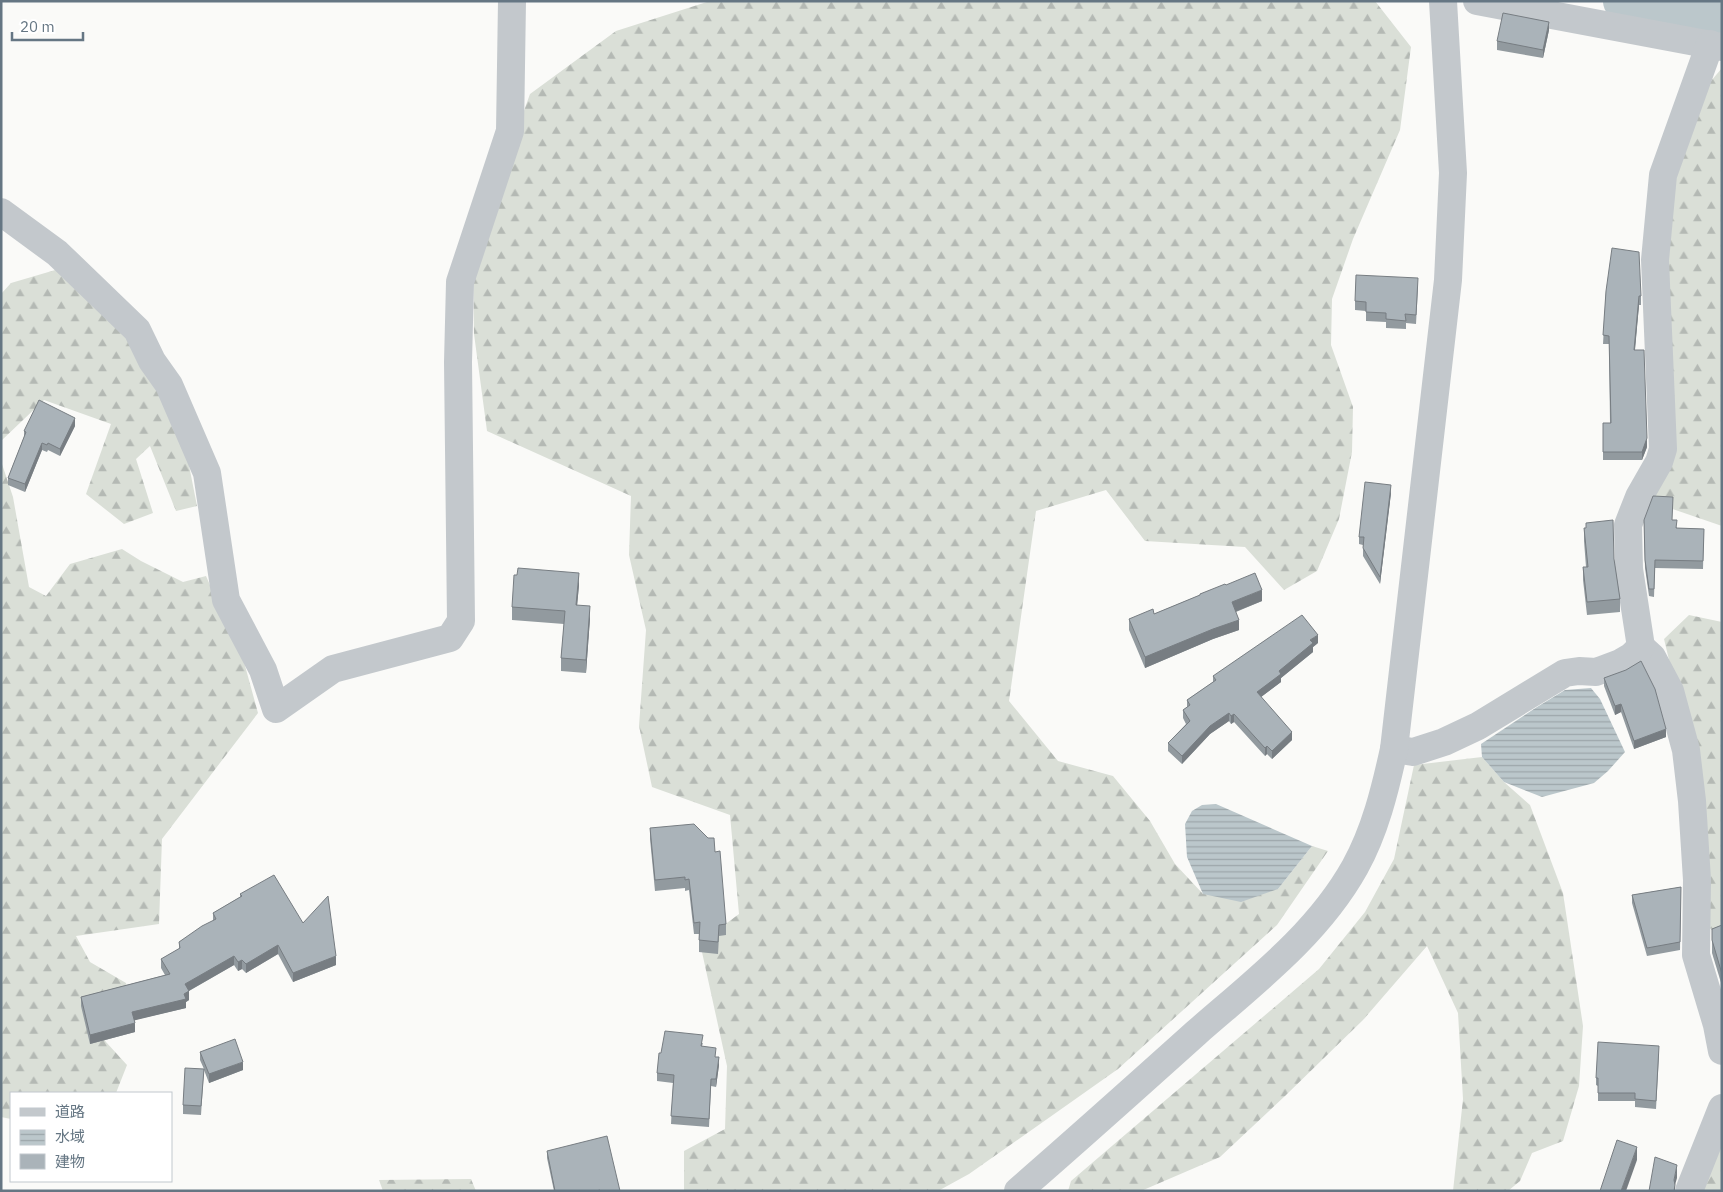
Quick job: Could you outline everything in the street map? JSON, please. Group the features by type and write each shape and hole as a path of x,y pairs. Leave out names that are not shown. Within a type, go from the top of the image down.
{"street":[{"path":"1,212 57,253 137,330 152,361 169,385 207,473 226,600 263,670 276,709 333,669 450,638 461,620 458,362 460,282 510,131 512,1"},
{"path":"1018,1191 1292,949 1332,902 1355,867 1372,829 1384,794 1394,749 1448,280 1453,173 1443,1"},
{"path":"1477,1 1716,46 1663,175 1655,260 1663,448 1659,462 1639,497 1628,526 1629,569 1641,647 1652,657 1670,691 1686,750 1692,801 1697,880 1696,955 1717,1025 1722,1051"},
{"path":"1394,749 1413,752 1444,742 1478,726 1565,673 1579,671 1596,672 1620,663 1632,656 1641,647"},
{"path":"1689,1191 1722,1108"}],"green space":[{"path":"710,1 1375,1 1411,47 1400,130 1353,239 1332,299 1331,345 1353,407 1352,452 1339,519 1317,571 1284,590 1245,547 1145,541 1106,490 1036,511 1009,701 1058,761 1113,776 1150,821 1175,864 1203,894 1278,889 1312,846 1328,851 1277,925 1118,1069 969,1174 938,1191 684,1191 684,1151 725,1129 727,1066 700,943 739,914 730,815 652,787 639,726 646,630 629,555 631,496 487,431 474,334 473,252 530,94 616,31"},
{"path":"1722,68 1722,526 1658,504 1653,487 1669,192 1700,94"},
{"path":"62,268 123,324 185,445 197,506 176,511 150,446 136,459 153,513 124,524 86,494 111,424 44,400 1,441 1,294 11,283"},
{"path":"1,461 13,497 29,587 46,596 70,564 122,549 141,561 183,582 206,576 244,662 258,713 162,839 159,924 76,936 90,962 126,983 133,1017 95,1024 106,1042 127,1065 116,1092 10,1092 10,1119 1,1117"},
{"path":"1689,615 1722,622 1722,940 1707,925 1670,664 1664,639"},
{"path":"1482,757 1504,782 1530,805 1563,893 1583,1026 1579,1086 1563,1141 1532,1153 1520,1181 1508,1191 1453,1191 1463,1099 1458,1013 1427,946 1363,1020 1220,1157 1141,1191 1068,1191 1071,1181 1319,969 1365,912 1394,859 1414,765"},
{"path":"1722,1131 1722,1191 1702,1191"},
{"path":"471,1179 476,1191 383,1191 379,1180"}],"water":[{"path":"1591,688 1600,699 1625,752 1594,783 1542,797 1504,782 1482,757 1481,744 1537,707 1565,690"},
{"path":"1216,804 1312,846 1278,889 1241,902 1203,894 1187,857 1185,824 1192,811 1202,805"}],"building":[{"path":"1503,13 1549,22 1543,50 1497,41"},
{"path":"1612,248 1639,252 1641,296 1639,296 1634,350 1644,350 1647,438 1642,452 1603,452 1603,423 1611,423 1609,336 1603,335 1606,291"},
{"path":"1356,275 1418,278 1416,315 1405,314 1406,321 1386,319 1386,313 1366,312 1366,302 1355,301"},
{"path":"39,400 75,418 60,449 48,443 47,445 42,443 25,484 8,478 26,432 24,431"},
{"path":"1365,482 1391,485 1380,577 1363,548 1364,537 1359,537"},
{"path":"1653,496 1673,497 1672,520 1677,520 1676,528 1704,529 1703,561 1655,560 1654,589 1649,589 1645,560 1644,520"},
{"path":"1613,520 1614,559 1620,599 1587,602 1583,567 1588,567 1584,528 1586,528 1586,523"},
{"path":"518,568 579,573 576,605 590,606 586,660 561,658 565,611 512,607 514,575 517,575"},
{"path":"1255,573 1262,590 1232,602 1239,620 1145,657 1129,619 1153,609 1154,614"},
{"path":"1302,615 1318,635 1310,640 1313,643 1279,671 1281,674 1257,692 1292,732 1272,751 1267,746 1265,748 1234,714 1231,716 1229,713 1210,726 1182,756 1168,743 1190,721 1183,710 1190,705 1187,700 1216,680 1213,676"},
{"path":"1641,661 1655,689 1666,729 1634,741 1621,704 1615,706 1604,678 1626,670"},
{"path":"694,824 708,838 714,838 715,852 720,851 726,924 719,925 718,942 699,940 700,922 694,923 689,879 685,880 685,877 655,880 650,828"},
{"path":"274,875 303,923 328,896 336,956 293,973 278,945 246,964 242,960 238,962 234,956 185,984 189,991 184,994 186,999 132,1012 135,1023 90,1035 81,997 170,974 161,959 180,948 179,942 216,919 213,913 242,896 240,894"},
{"path":"1681,887 1680,942 1647,948 1632,895"},
{"path":"1722,925 1722,974 1712,940 1712,929"},
{"path":"665,1031 703,1035 701,1046 716,1048 715,1057 719,1057 716,1079 711,1079 709,1119 671,1116 674,1075 657,1073 659,1053 661,1053"},
{"path":"235,1039 243,1062 209,1074 200,1052"},
{"path":"1598,1042 1659,1046 1656,1101 1635,1099 1635,1093 1598,1093 1598,1078 1596,1078"},
{"path":"185,1068 204,1069 201,1106 183,1105"},
{"path":"607,1136 620,1191 555,1191 547,1151"},
{"path":"1617,1140 1637,1147 1621,1191 1600,1191"},
{"path":"1655,1157 1677,1165 1674,1191 1649,1191"}],"waterway":[{"path":"1624,1 1722,20"}]}
